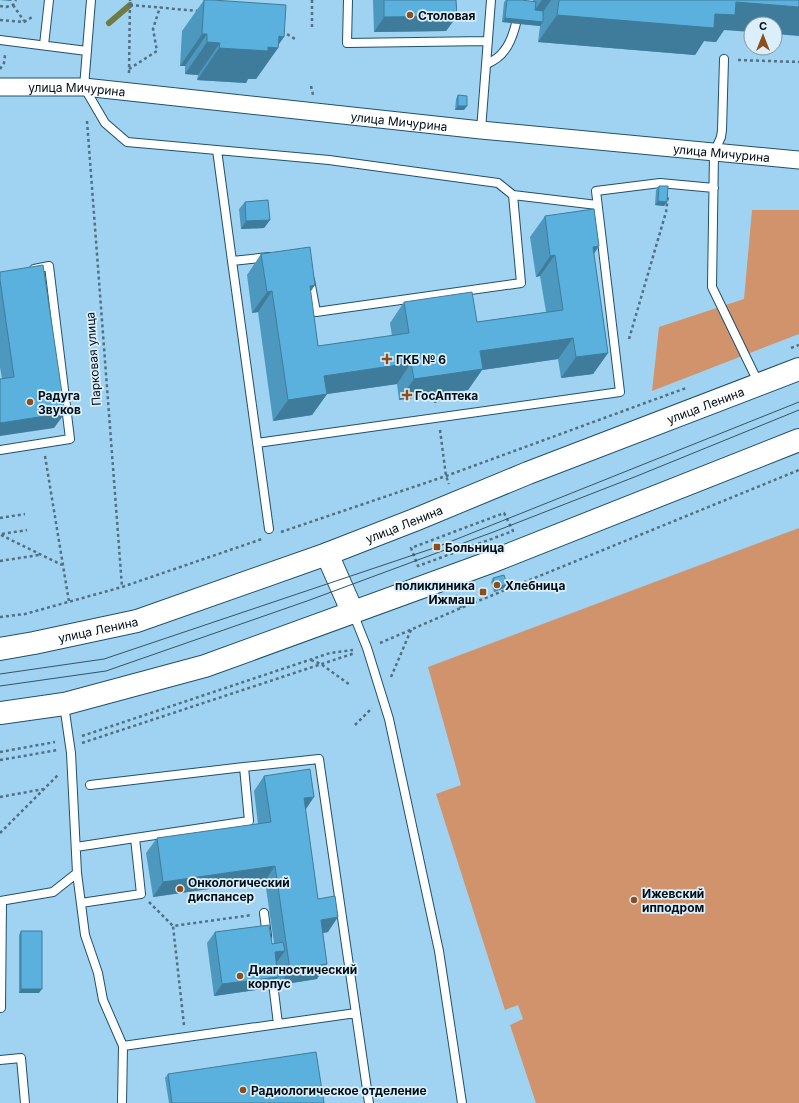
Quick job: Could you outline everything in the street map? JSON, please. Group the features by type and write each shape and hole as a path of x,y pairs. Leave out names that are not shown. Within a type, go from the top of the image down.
{"main road":[{"name":"улица Ленина","path":"0,649 137,621 327,554 528,473 799,369"},
{"path":"0,713 64,704 205,666 488,563 799,440"},
{"path":"327,554 353,613"}],"street":[{"name":"улица Мичурина","path":"0,87 84,87 481,130 799,160"}],"lane":[{"path":"44,45 49,0"},
{"path":"91,0 84,87 104,123 127,142 329,160 498,183 513,195 597,205"},
{"path":"348,0 347,43 488,41"},
{"path":"481,130 491,0"},
{"path":"487,64 497,59 505,51 517,23 518,0"},
{"path":"0,40 87,51"},
{"path":"724,59 722,130 721,137 714,153 712,288 759,384"},
{"path":"217,150 269,529"},
{"path":"257,443 620,392 596,191 660,183 714,188"},
{"path":"309,275 316,312 521,283 513,195"},
{"path":"232,261 276,256"},
{"path":"0,450 70,439 50,266 28,270"},
{"path":"353,613 367,648 389,719 439,951 462,1103"},
{"path":"64,704 72,761 77,873 85,935 98,973 103,1000 123,1046 122,1103"},
{"path":"90,785 319,759 369,1103"},
{"path":"76,847 249,821 244,767"},
{"path":"81,903 142,894 135,838"},
{"path":"1,1008 1,901 53,892 77,873"},
{"path":"264,913 268,948"},
{"path":"270,964 278,1024"},
{"path":"123,1046 356,1013"},
{"path":"0,1060 21,1058 25,1103"}],"path":[{"path":"0,6 12,5 16,0"},
{"path":"128,74 130,0"},
{"path":"312,0 312,30"},
{"path":"12,5 24,22"},
{"path":"130,5 200,11"},
{"path":"129,69 158,51 153,29 160,8"},
{"path":"0,20 24,22 34,16 36,12"},
{"path":"281,31 295,39"},
{"path":"724,59 799,62"},
{"path":"0,69 4,63"},
{"name":"Парковая улица","path":"88,130 122,587"},
{"path":"616,362 626,349 666,212 670,183"},
{"path":"785,351 799,345"},
{"path":"280,533 446,476 691,386"},
{"path":"434,394 446,476"},
{"path":"43,444 69,602"},
{"path":"0,760 70,744 367,648 799,470"},
{"path":"418,566 411,548 504,513 513,532"},
{"path":"0,518 25,514"},
{"path":"1,535 27,530"},
{"path":"1,535 63,565"},
{"path":"0,617 25,614 122,587 265,538"},
{"path":"0,561 40,555"},
{"path":"0,752 70,744 330,653 367,648"},
{"path":"311,660 321,664 350,685"},
{"path":"0,833 72,761"},
{"path":"0,797 44,789"},
{"path":"142,894 173,926 186,1037"},
{"path":"173,926 264,913"}],"shaded area":[{"path":"752,210 799,210 799,334 652,391 659,327 744,299"},
{"name":"Ижевский ипподром","path":"799,528 799,1103 536,1103 510,1025 523,1019 518,1005 505,1010 436,794 461,785 428,667"}],"building":[{"path":"204,0 286,5 284,37 279,36 278,48 268,47 268,51 219,48 220,43 207,42 207,34 202,34"},
{"path":"384,0 456,0 457,16 384,17"},
{"path":"507,0 536,2 535,10 543,11 543,22 505,18"},
{"path":"559,0 799,0 799,7 736,2 735,15 715,14 714,28 557,15"},
{"path":"458,95 467,96 467,106 458,106"},
{"path":"659,186 668,186 667,202 658,201"},
{"path":"268,200 270,220 246,221 245,202"},
{"path":"594,209 599,246 593,247 608,353 576,357 573,338 480,351 483,369 414,379 411,363 324,376 327,394 288,400 272,291 267,292 261,254 310,247 315,285 310,286 318,346 409,333 404,302 472,292 477,322 563,310 555,255 550,256 545,216"},
{"path":"43,265 65,413 0,423 0,379 14,377 0,272"},
{"path":"504,575 507,584 496,588 493,578"},
{"name":"Онкологический диспансер","path":"310,769 314,797 304,798 318,899 335,896 338,917 321,920 327,964 290,970 275,866 163,882 157,838 271,822 264,776"},
{"name":"Диагностический корпус","path":"269,925 272,944 283,942 285,951 275,952 278,977 222,984 215,932"},
{"path":"21,931 42,931 42,989 21,989"},
{"name":"Радиологическое отделение","path":"316,1052 324,1103 172,1103 168,1074"}],"waterway":[{"path":"109,23 130,5"}],"tram line":[{"path":"0,674 104,659 437,547 799,402"},
{"path":"0,686 106,671 307,601 496,531 637,476 799,410"}],"place":[{"name":"Столовая","path":"410,15"},
{"name":"ГКБ № 6","path":"387,359"},
{"name":"ГосАптека","path":"407,395"},
{"name":"Радуга Звуков","path":"30,402"},
{"name":"Больница","path":"437,547"},
{"name":"Хлебница","path":"497,585"},
{"name":"поликлиника Ижмаш","path":"483,592"},
{"name":"Онкологический диспансер","path":"180,889"},
{"name":"Ижевский ипподром","path":"634,900"},
{"name":"Диагностический корпус","path":"240,976"},
{"name":"Радиологическое отделение","path":"243,1090"}]}
